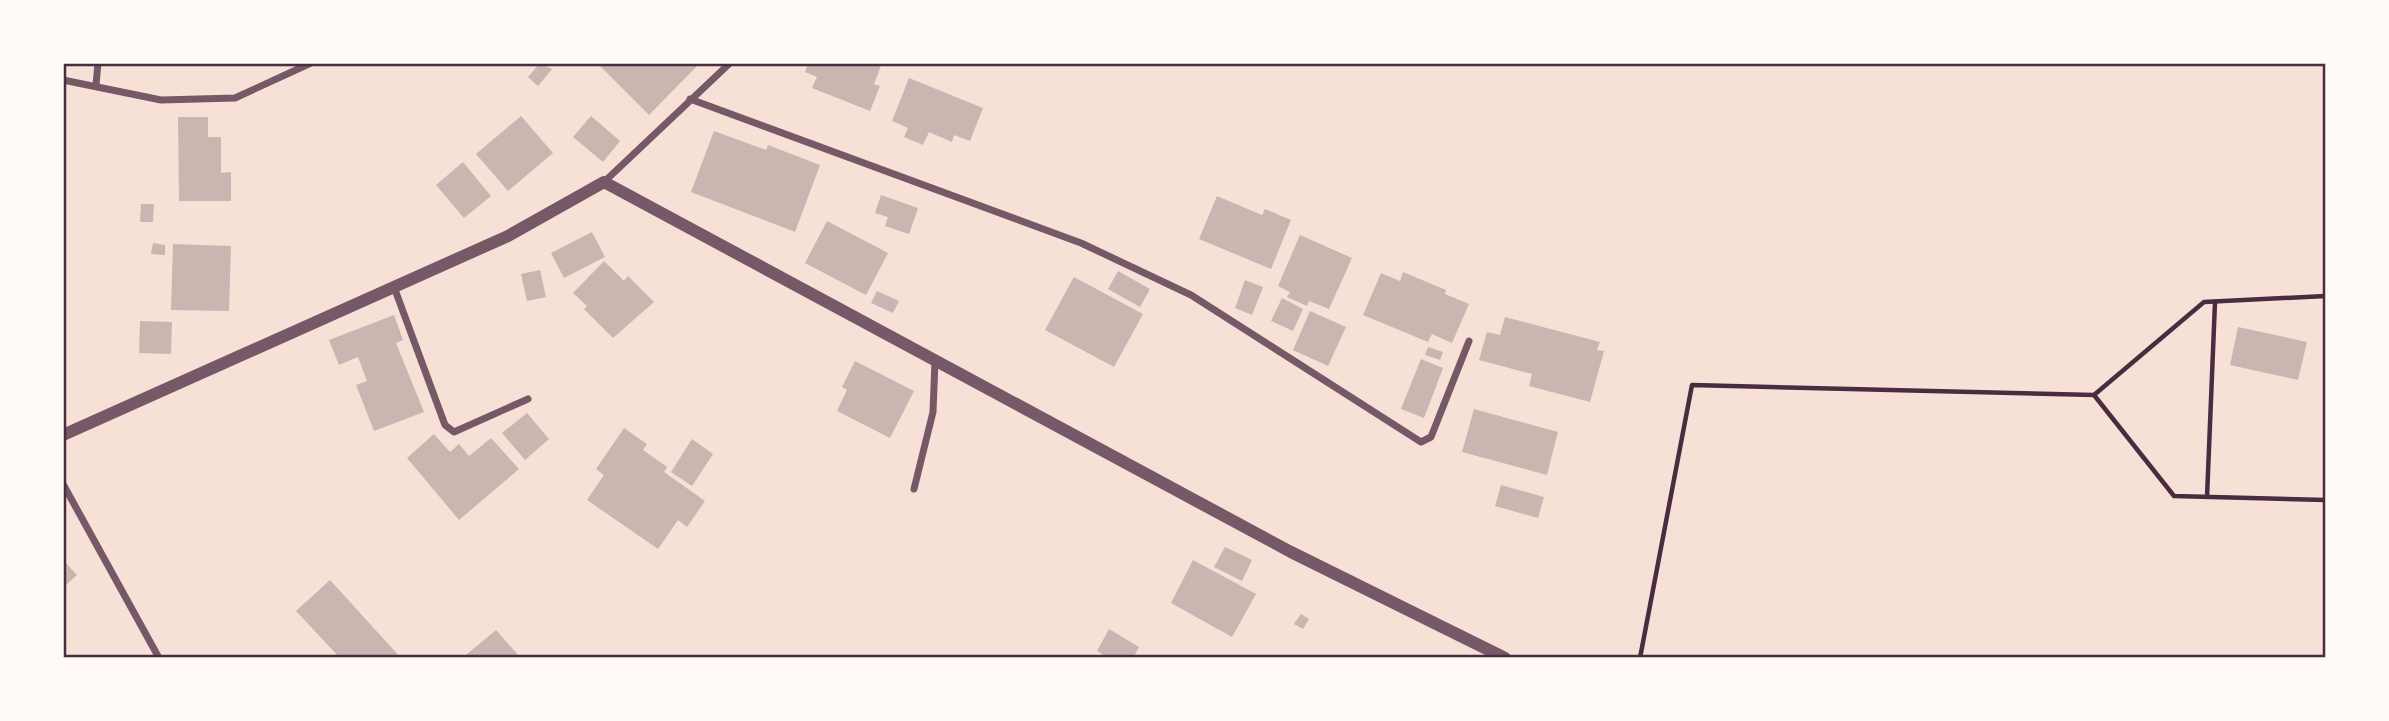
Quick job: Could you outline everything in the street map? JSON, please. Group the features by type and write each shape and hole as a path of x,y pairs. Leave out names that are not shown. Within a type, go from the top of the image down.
{"street":[{"path":"96,85 98,63"},
{"path":"63,80 161,100 235,98 311,63"},
{"path":"63,435 508,236 604,182 725,64"},
{"path":"690,99 1081,243 1191,295 1421,442 1431,437 1469,341"},
{"path":"604,182 1291,552 1505,658"},
{"path":"394,287 445,425 454,432 528,399"},
{"path":"914,489 933,412 935,361"},
{"path":"63,484 159,658"}],"path":[{"path":"1640,658 1692,385 2094,395 2204,302 2326,296"},
{"path":"2207,497 2215,302"},
{"path":"2094,395 2174,496 2326,500"}],"building":[{"path":"540,63 552,69 538,86 528,77"},
{"path":"597,63 700,63 649,115"},
{"path":"808,63 882,63 874,84 880,86 870,111 812,88 817,77 805,72"},
{"path":"909,78 983,108 970,141 954,135 952,142 929,132 923,145 904,137 908,128 892,121"},
{"path":"521,116 553,153 508,191 476,154"},
{"path":"591,116 620,141 603,162 573,137"},
{"path":"178,117 208,117 208,137 221,137 221,173 231,172 231,201 179,201"},
{"path":"714,131 766,150 768,145 820,165 795,232 691,192"},
{"path":"463,162 491,196 464,218 436,185"},
{"path":"881,195 918,208 909,234 885,226 888,217 875,213"},
{"path":"1217,196 1262,215 1265,209 1291,220 1271,269 1199,239"},
{"path":"141,204 154,204 153,222 140,222"},
{"path":"827,221 888,253 866,295 805,263"},
{"path":"592,232 605,257 564,278 551,253"},
{"path":"1300,235 1352,258 1329,309 1309,301 1307,306 1287,297 1290,292 1278,286"},
{"path":"153,243 165,245 165,255 151,254"},
{"path":"173,244 231,246 229,311 171,310"},
{"path":"604,261 624,281 628,276 654,302 613,338 584,309 587,306 573,293"},
{"path":"540,270 546,297 527,301 521,274"},
{"path":"1118,271 1150,289 1140,307 1108,289"},
{"path":"1403,272 1446,290 1445,294 1469,304 1452,343 1432,334 1428,342 1363,315 1381,273 1400,281"},
{"path":"1074,277 1143,314 1114,367 1045,330"},
{"path":"1245,280 1263,287 1252,315 1235,308"},
{"path":"877,291 899,301 893,313 871,303"},
{"path":"1282,298 1303,309 1293,331 1271,321"},
{"path":"1310,311 1346,327 1328,366 1293,350"},
{"path":"394,315 403,340 396,343 424,412 374,431 356,385 367,381 358,357 339,365 329,340"},
{"path":"1505,317 1600,342 1597,350 1604,351 1590,402 1529,386 1532,374 1479,360 1487,332 1500,335"},
{"path":"140,321 172,322 171,354 139,353"},
{"path":"2238,327 2307,342 2298,380 2230,365"},
{"path":"1428,347 1443,352 1440,360 1425,355"},
{"path":"1421,359 1443,368 1424,418 1401,409"},
{"path":"855,361 914,391 890,438 837,411 847,390 842,387"},
{"path":"1474,409 1558,432 1547,475 1462,452"},
{"path":"527,413 549,439 525,460 502,433"},
{"path":"624,428 647,444 643,450 667,467 664,472 705,501 687,527 678,520 658,549 587,500 604,475 596,469"},
{"path":"434,434 450,452 459,444 469,456 491,438 519,469 459,520 407,458"},
{"path":"692,439 713,454 692,486 671,472"},
{"path":"1501,485 1544,497 1538,518 1495,506"},
{"path":"1225,547 1252,560 1242,581 1214,567"},
{"path":"63,560 77,575 63,588"},
{"path":"1193,560 1256,594 1232,637 1171,603"},
{"path":"330,580 401,658 340,658 296,611"},
{"path":"1301,614 1309,619 1303,629 1294,624"},
{"path":"1109,629 1139,647 1133,658 1108,658 1097,651"},
{"path":"496,630 521,658 469,658 466,655"}]}
